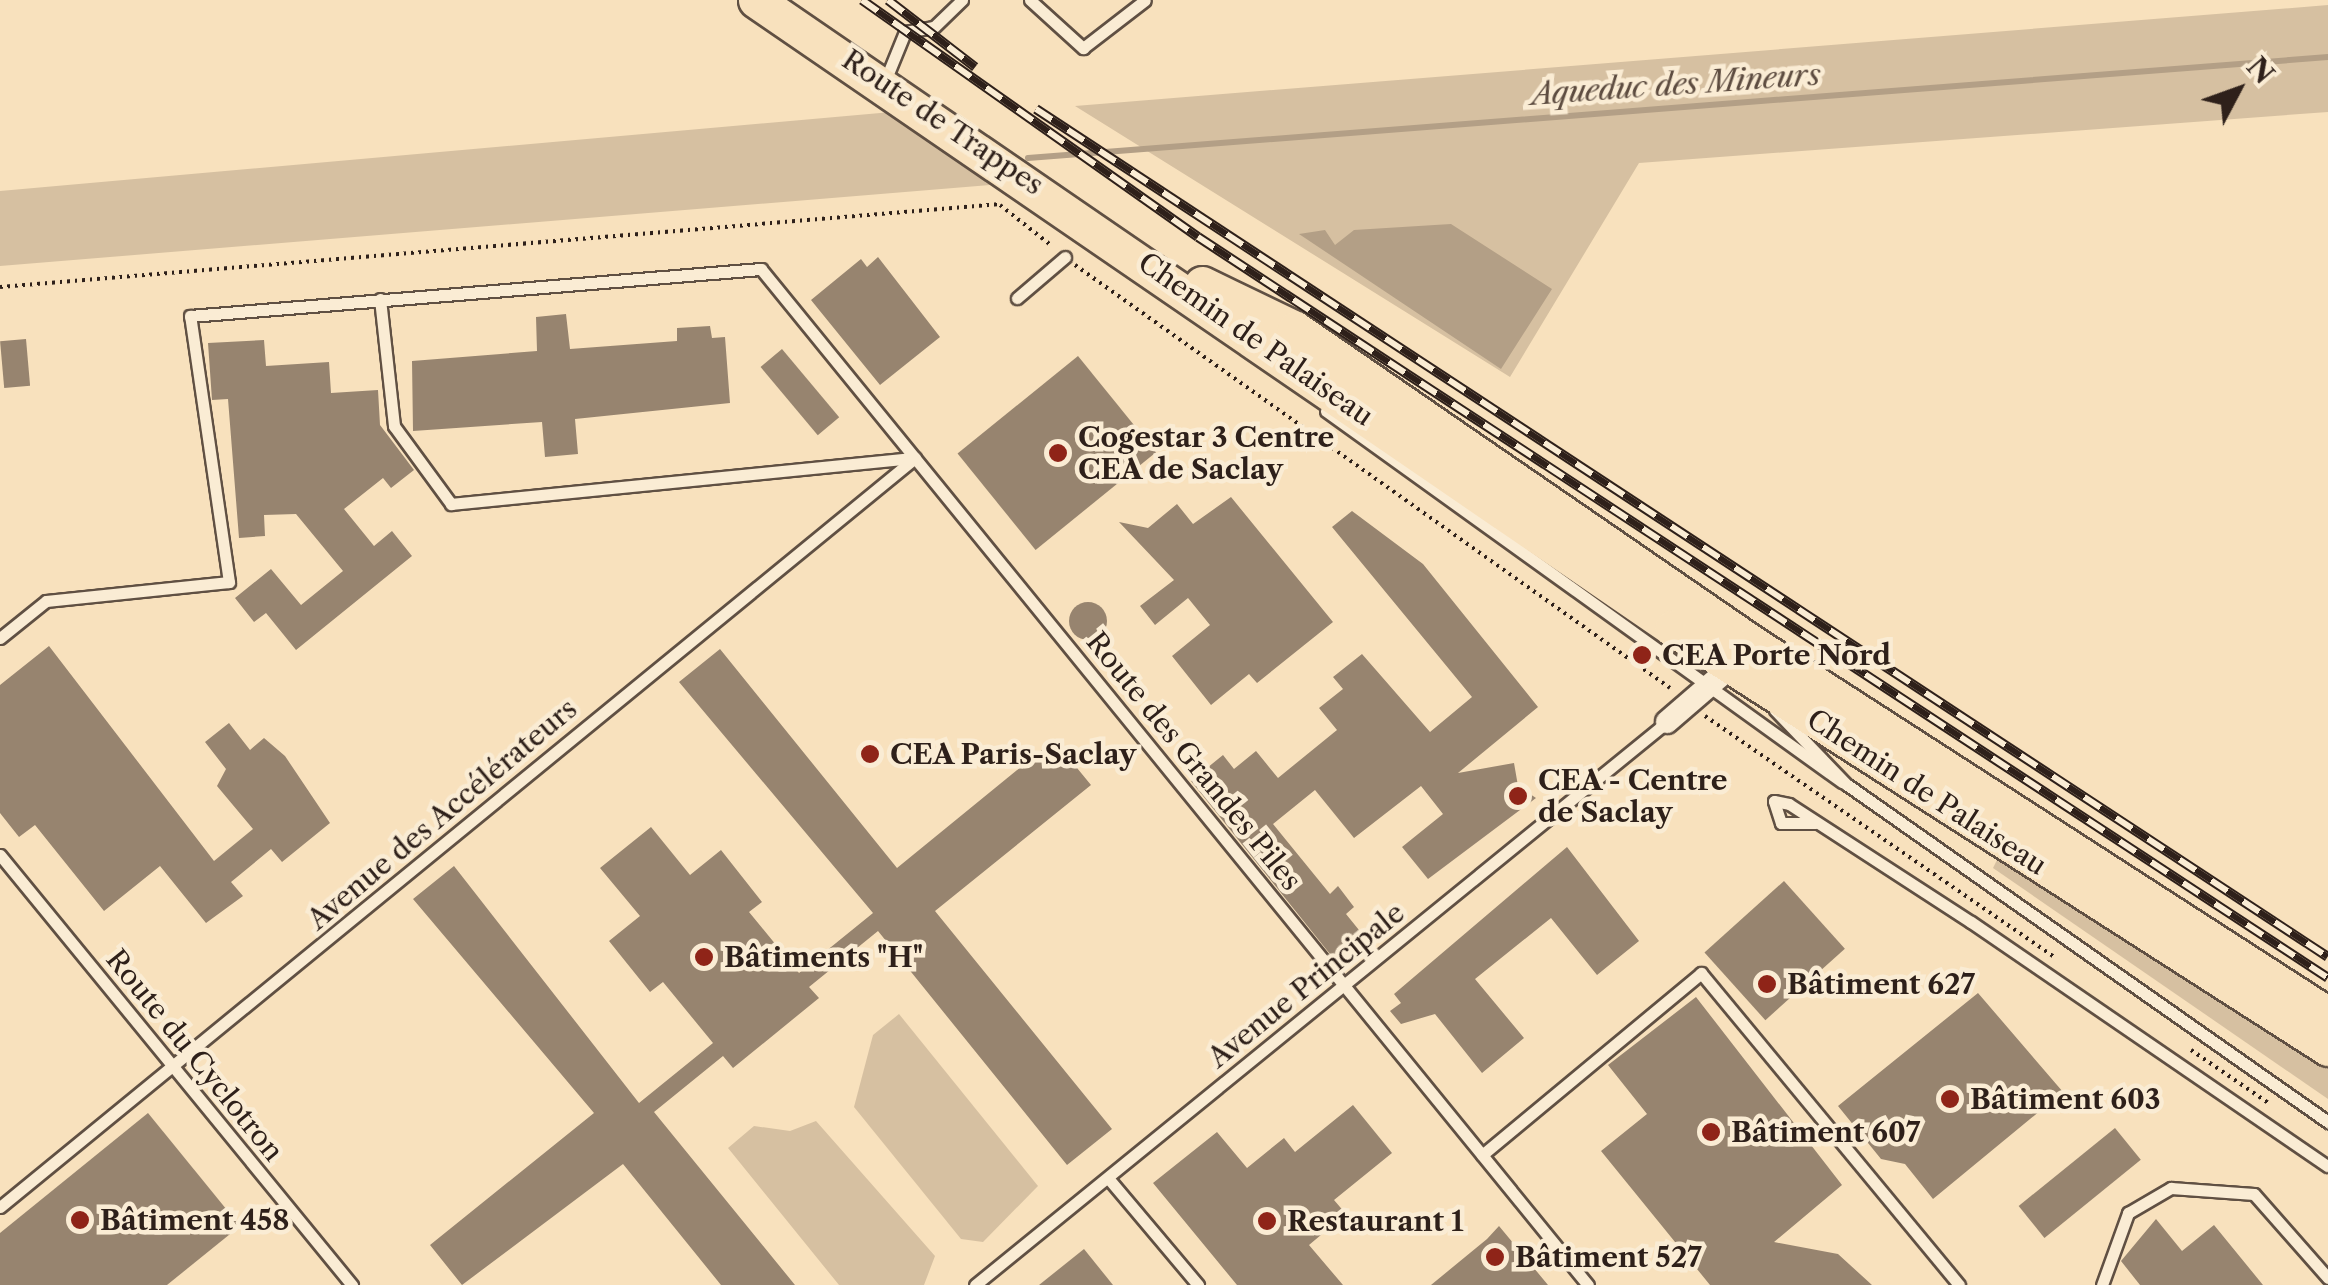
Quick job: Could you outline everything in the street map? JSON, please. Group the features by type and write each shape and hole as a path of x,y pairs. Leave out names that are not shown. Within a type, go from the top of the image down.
{"main road":[{"name":"Route de Trappes","path":"756,0 885,81 1127,248"},
{"name":"Chemin de Palaiseau","path":"1127,248 1245,335 1744,655 2328,1015"},
{"name":"Chemin de Palaiseau","path":"1127,248 1295,329 1744,655 1766,687 2328,1048"}],"street":[{"path":"1667,722 1744,655"}],"lane":[{"path":"885,81 905,32 934,27 962,0"},
{"path":"1030,0 1083,48 1146,0"},
{"path":"1017,298 1065,256"},
{"name":"Route des Grandes Piles","path":"380,299 761,269 1588,1285"},
{"path":"0,638 46,601 228,582 214,454 197,416 190,316 380,299 394,426 451,504 916,458"},
{"path":"1245,335 1283,380 1698,698 1846,784 2328,1122"},
{"name":"Avenue des Accélérateurs","path":"0,1206 173,1070 916,458"},
{"path":"1766,687 1779,716 1846,784"},
{"name":"Avenue Principale","path":"976,1285 1667,722"},
{"path":"1815,823 2328,1166"},
{"name":"Route du Cyclotron","path":"0,855 352,1285"},
{"path":"1482,1154 1701,974 1959,1285"},
{"path":"1108,1178 1198,1285"},
{"path":"2102,1285 2128,1212 2171,1188 2254,1194 2328,1278"}],"path":[{"path":"0,287 1000,205 1065,256 1698,698 2058,959"},
{"path":"2188,1048 2287,1115"}],"shaded area":[{"path":"2328,5 2328,112 1639,163 1510,377 1075,106"},
{"path":"914,110 990,185 0,266 0,191"},
{"path":"1451,224 1552,289 1501,369 1299,234 1325,230 1335,245 1354,230"},
{"path":"1999,856 2328,1063 2328,1099 1993,868"},
{"path":"899,1014 1038,1186 983,1242 961,1239 854,1107 873,1035"},
{"path":"816,1121 935,1256 924,1285 839,1285 728,1148 754,1126 790,1131"}],"building":[{"path":"878,257 940,337 880,385 811,300 861,259 867,267"},
{"path":"566,314 570,349 677,341 677,328 710,326 712,338 725,337 730,403 575,419 578,454 545,457 542,422 413,431 412,361 537,351 536,317"},
{"path":"26,339 30,386 4,388 0,341"},
{"path":"264,340 266,366 329,362 331,393 378,390 380,425 414,470 391,488 383,478 344,509 374,546 392,531 412,556 296,650 266,613 254,622 235,598 271,569 301,605 343,571 296,514 264,515 265,536 239,538 228,399 212,400 208,343"},
{"path":"782,349 839,417 818,435 761,367"},
{"name":"Cogestar 3 Centre CEA de Saclay","path":"1078,356 1156,452 1036,550 958,454"},
{"path":"1231,497 1333,622 1257,683 1249,674 1211,705 1172,656 1210,625 1188,598 1155,625 1140,606 1174,580 1119,522 1148,528 1177,504 1193,524"},
{"path":"1352,511 1423,564 1538,707 1458,773 1514,763 1518,786 1536,798 1428,879 1402,847 1443,814 1421,786 1354,838 1315,790 1273,824 1330,894 1338,886 1354,907 1346,914 1363,935 1334,959 1191,781 1223,755 1234,769 1256,751 1278,778 1337,730 1319,708 1343,689 1333,677 1362,654 1430,732 1472,697 1332,527"},
{"path":"1088,602 1101,608 1107,621 1101,634 1088,640 1075,634 1069,621 1075,608"},
{"path":"49,646 214,861 253,829 217,786 226,769 205,742 229,723 250,750 264,738 285,756 330,823 282,862 271,849 231,882 243,896 206,923 160,866 104,911 35,825 19,837 0,813 0,685"},
{"name":"Bâtiments \"H\"","path":"720,649 897,868 1054,740 1091,785 935,911 1112,1129 1067,1165 878,931 809,987 819,998 733,1068 723,1056 654,1112 795,1285 721,1285 623,1164 462,1285 430,1245 594,1113 413,899 454,866 639,1103 713,1043 663,982 650,992 609,941 640,916 600,868 651,827 690,875 721,850 762,902 749,912 799,973 873,913 679,682"},
{"path":"1567,847 1639,941 1597,975 1551,918 1475,979 1524,1038 1482,1073 1435,1014 1401,1024 1390,1011 1401,1003 1394,994"},
{"name":"Bâtiment 627","path":"1784,881 1845,949 1765,1020 1704,953"},
{"name":"Bâtiment 603","path":"1978,993 2063,1092 1933,1199 1905,1164 1881,1159 1838,1106"},
{"name":"Bâtiment 607","path":"1696,997 1842,1185 1774,1242 1838,1254 1872,1285 1710,1285 1601,1151 1647,1114 1608,1065"},
{"path":"1353,1105 1392,1153 1334,1200 1346,1214 1309,1245 1343,1285 1237,1285 1153,1183 1217,1132 1247,1168 1284,1138 1295,1152"},
{"name":"Bâtiment 458","path":"148,1113 240,1226 167,1285 0,1285 0,1233"},
{"path":"2115,1128 2141,1160 2044,1238 2019,1206"},
{"path":"2156,1219 2182,1251 2214,1225 2263,1285 2140,1285 2121,1261"},
{"name":"Bâtiment 527","path":"1499,1226 1548,1285 1431,1285 1487,1239"},
{"path":"1084,1249 1113,1285 1039,1285"}],"waterway":[{"name":"Aqueduc des Mineurs","path":"1028,158 2328,57"}],"railway":[{"path":"862,0 1198,237 2328,978"},
{"path":"888,0 975,67"},
{"path":"1036,109 2328,957"}],"place":[{"name":"Cogestar 3 Centre CEA de Saclay","path":"1058,453"},
{"name":"CEA Porte Nord","path":"1642,655"},
{"name":"CEA Paris-Saclay","path":"870,754"},
{"name":"CEA - Centre de Saclay","path":"1518,796"},
{"name":"Bâtiments \"H\"","path":"704,957"},
{"name":"Bâtiment 627","path":"1767,984"},
{"name":"Bâtiment 603","path":"1950,1099"},
{"name":"Bâtiment 607","path":"1711,1132"},
{"name":"Bâtiment 458","path":"80,1220"},
{"name":"Restaurant 1","path":"1267,1221"},
{"name":"Bâtiment 527","path":"1495,1257"}]}
